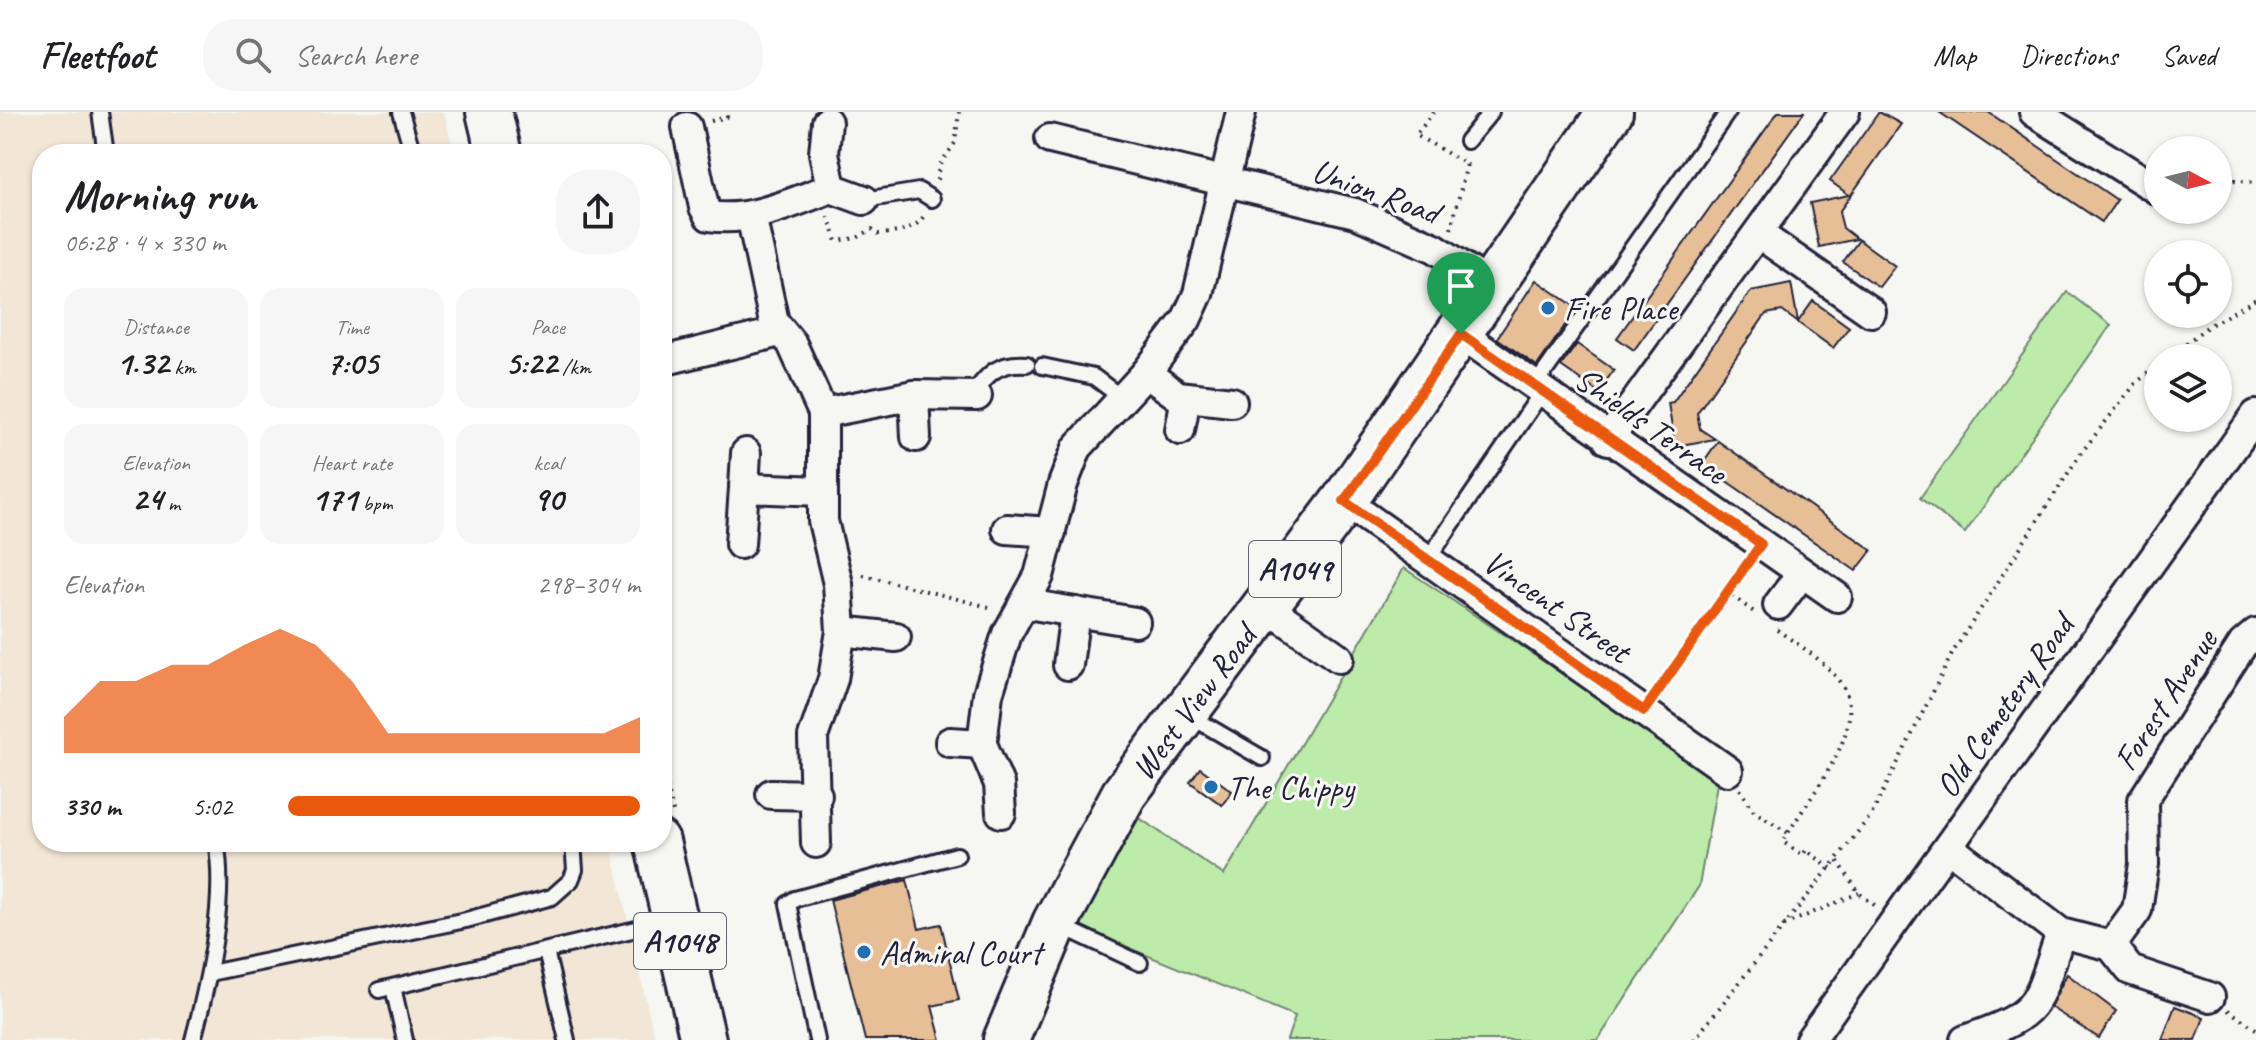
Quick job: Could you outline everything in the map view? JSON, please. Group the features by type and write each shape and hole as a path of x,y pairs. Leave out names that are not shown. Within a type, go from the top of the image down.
{"main road":[{"path":"489,112 497,144"},
{"name":"West View Road","path":"1006,1040 1055,923 1124,794 1344,501 1610,112"},
{"name":"A1048","path":"659,852 703,1040"}],"street":[{"path":"1001,813 999,784 982,744 988,694 1007,634 1027,604 1039,576 1077,448 1146,373 1186,320 1198,294 1241,112"},
{"path":"1608,440 1845,112"},
{"path":"2034,112 2144,181"},
{"path":"827,122 824,153 831,188"},
{"path":"687,127 704,207 709,216 751,215 831,188 864,200"},
{"name":"Union Road","path":"1050,139 1355,213 1439,251 1493,287"},
{"path":"751,215 774,322 792,344 823,413 823,521 838,584 841,631 833,679 813,737 816,843"},
{"path":"1759,234 1871,312"},
{"path":"672,359 780,332"},
{"name":"Shields Terrace","path":"1461,334 1608,440 1837,597"},
{"path":"1146,373 1168,390 1186,397 1232,402"},
{"path":"823,413 914,395 974,396"},
{"path":"914,395 916,437"},
{"path":"1180,430 1186,397"},
{"name":"Old Cemetery Road","path":"1810,1040 2256,415"},
{"path":"740,544 746,453"},
{"path":"744,488 821,491"},
{"name":"Vincent Street","path":"1344,501 1728,771"},
{"path":"1007,529 1051,532"},
{"path":"1772,617 1802,573"},
{"path":"1027,604 1135,622"},
{"path":"1267,607 1339,658"},
{"path":"1068,665 1075,612"},
{"path":"841,631 896,637"},
{"name":"Forest Avenue","path":"2111,946 2137,910 2144,864 2143,800 2243,644 2256,633"},
{"path":"950,742 982,744"},
{"path":"771,794 817,795"},
{"path":"1948,847 2061,933 2111,946 2130,970 2210,997"},
{"path":"1965,1040 2012,1024 2035,1005 2061,933"}],"lane":[{"path":"100,112 105,144"},
{"path":"401,112 410,144"},
{"path":"1467,141 1491,112"},
{"path":"1428,559 1538,390 1728,112"},
{"path":"864,200 919,191 932,199"},
{"path":"974,396 990,371 1007,362 1094,377 1122,398"},
{"path":"1185,712 1262,758"},
{"path":"193,1040 210,973 220,861 218,852"},
{"path":"210,973 466,920 552,897 571,880 575,870 574,852"},
{"path":"817,1040 788,904 957,855"},
{"path":"405,1040 386,989 675,920"},
{"path":"1055,923 1140,963"},
{"path":"546,951 567,1040"}],"path":[{"path":"1434,112 1416,135 1468,165"},
{"path":"1439,251 1451,230 1468,165 1467,141"},
{"path":"2232,180 2256,183"},
{"path":"2185,344 2207,327 2256,299"},
{"path":"1694,1040 1781,926 1832,869 1872,814 1953,652 2099,430 2144,376"},
{"path":"1644,711 1761,544"},
{"path":"865,574 997,610"},
{"path":"1727,592 1772,617 1844,688 1850,718 1841,747 1783,842 1803,855 1806,850 1832,869"},
{"path":"1754,811 1788,833"},
{"path":"1838,861 1859,893 1895,921"},
{"path":"1781,926 1859,893"},
{"path":"2210,997 2256,1029"}],"shaded area":[{"path":"0,112 444,112 452,144 32,144 32,852 612,852 655,1040 0,1040"}],"green space":[{"path":"2067,292 2111,325 1965,533 1920,498"},
{"path":"1404,568 1718,778 1699,886 1598,1040 1287,1040 1295,1016 1078,927 1139,818 1224,875"}],"building":[{"path":"1778,112 1804,112 1634,350 1617,338"},
{"path":"1879,112 1901,124 1839,212 1843,228 1857,239 1819,247 1810,203 1849,195 1830,181"},
{"path":"1939,112 1988,112 2117,200 2102,222"},
{"path":"1859,240 1895,266 1879,287 1843,262"},
{"path":"1536,280 1577,308 1537,366 1497,338"},
{"path":"1791,283 1798,322 1813,301 1849,327 1833,348 1782,311 1766,314 1697,413 1700,429 1715,439 1675,446 1668,403 1673,402 1751,291"},
{"path":"1577,344 1614,370 1598,392 1561,366"},
{"path":"1718,441 1872,550 1856,571 1702,464"},
{"name":"The Chippy","path":"1200,768 1232,791 1222,805 1190,782"},
{"name":"Admiral Court","path":"907,880 919,929 941,924 959,1000 932,1006 941,1040 865,1040 830,900"},
{"path":"2067,974 2116,1011 2099,1038 2050,1007"},
{"path":"2175,1006 2204,1017 2196,1040 2162,1040"}],"place":[{"name":"Fire Place","path":"1548,308"},
{"name":"The Chippy","path":"1211,787"},
{"name":"Admiral Court","path":"864,952"}],"route":[{"path":"1461,334 1608,440 1761,544 1644,711 1344,501 1461,334"}]}
